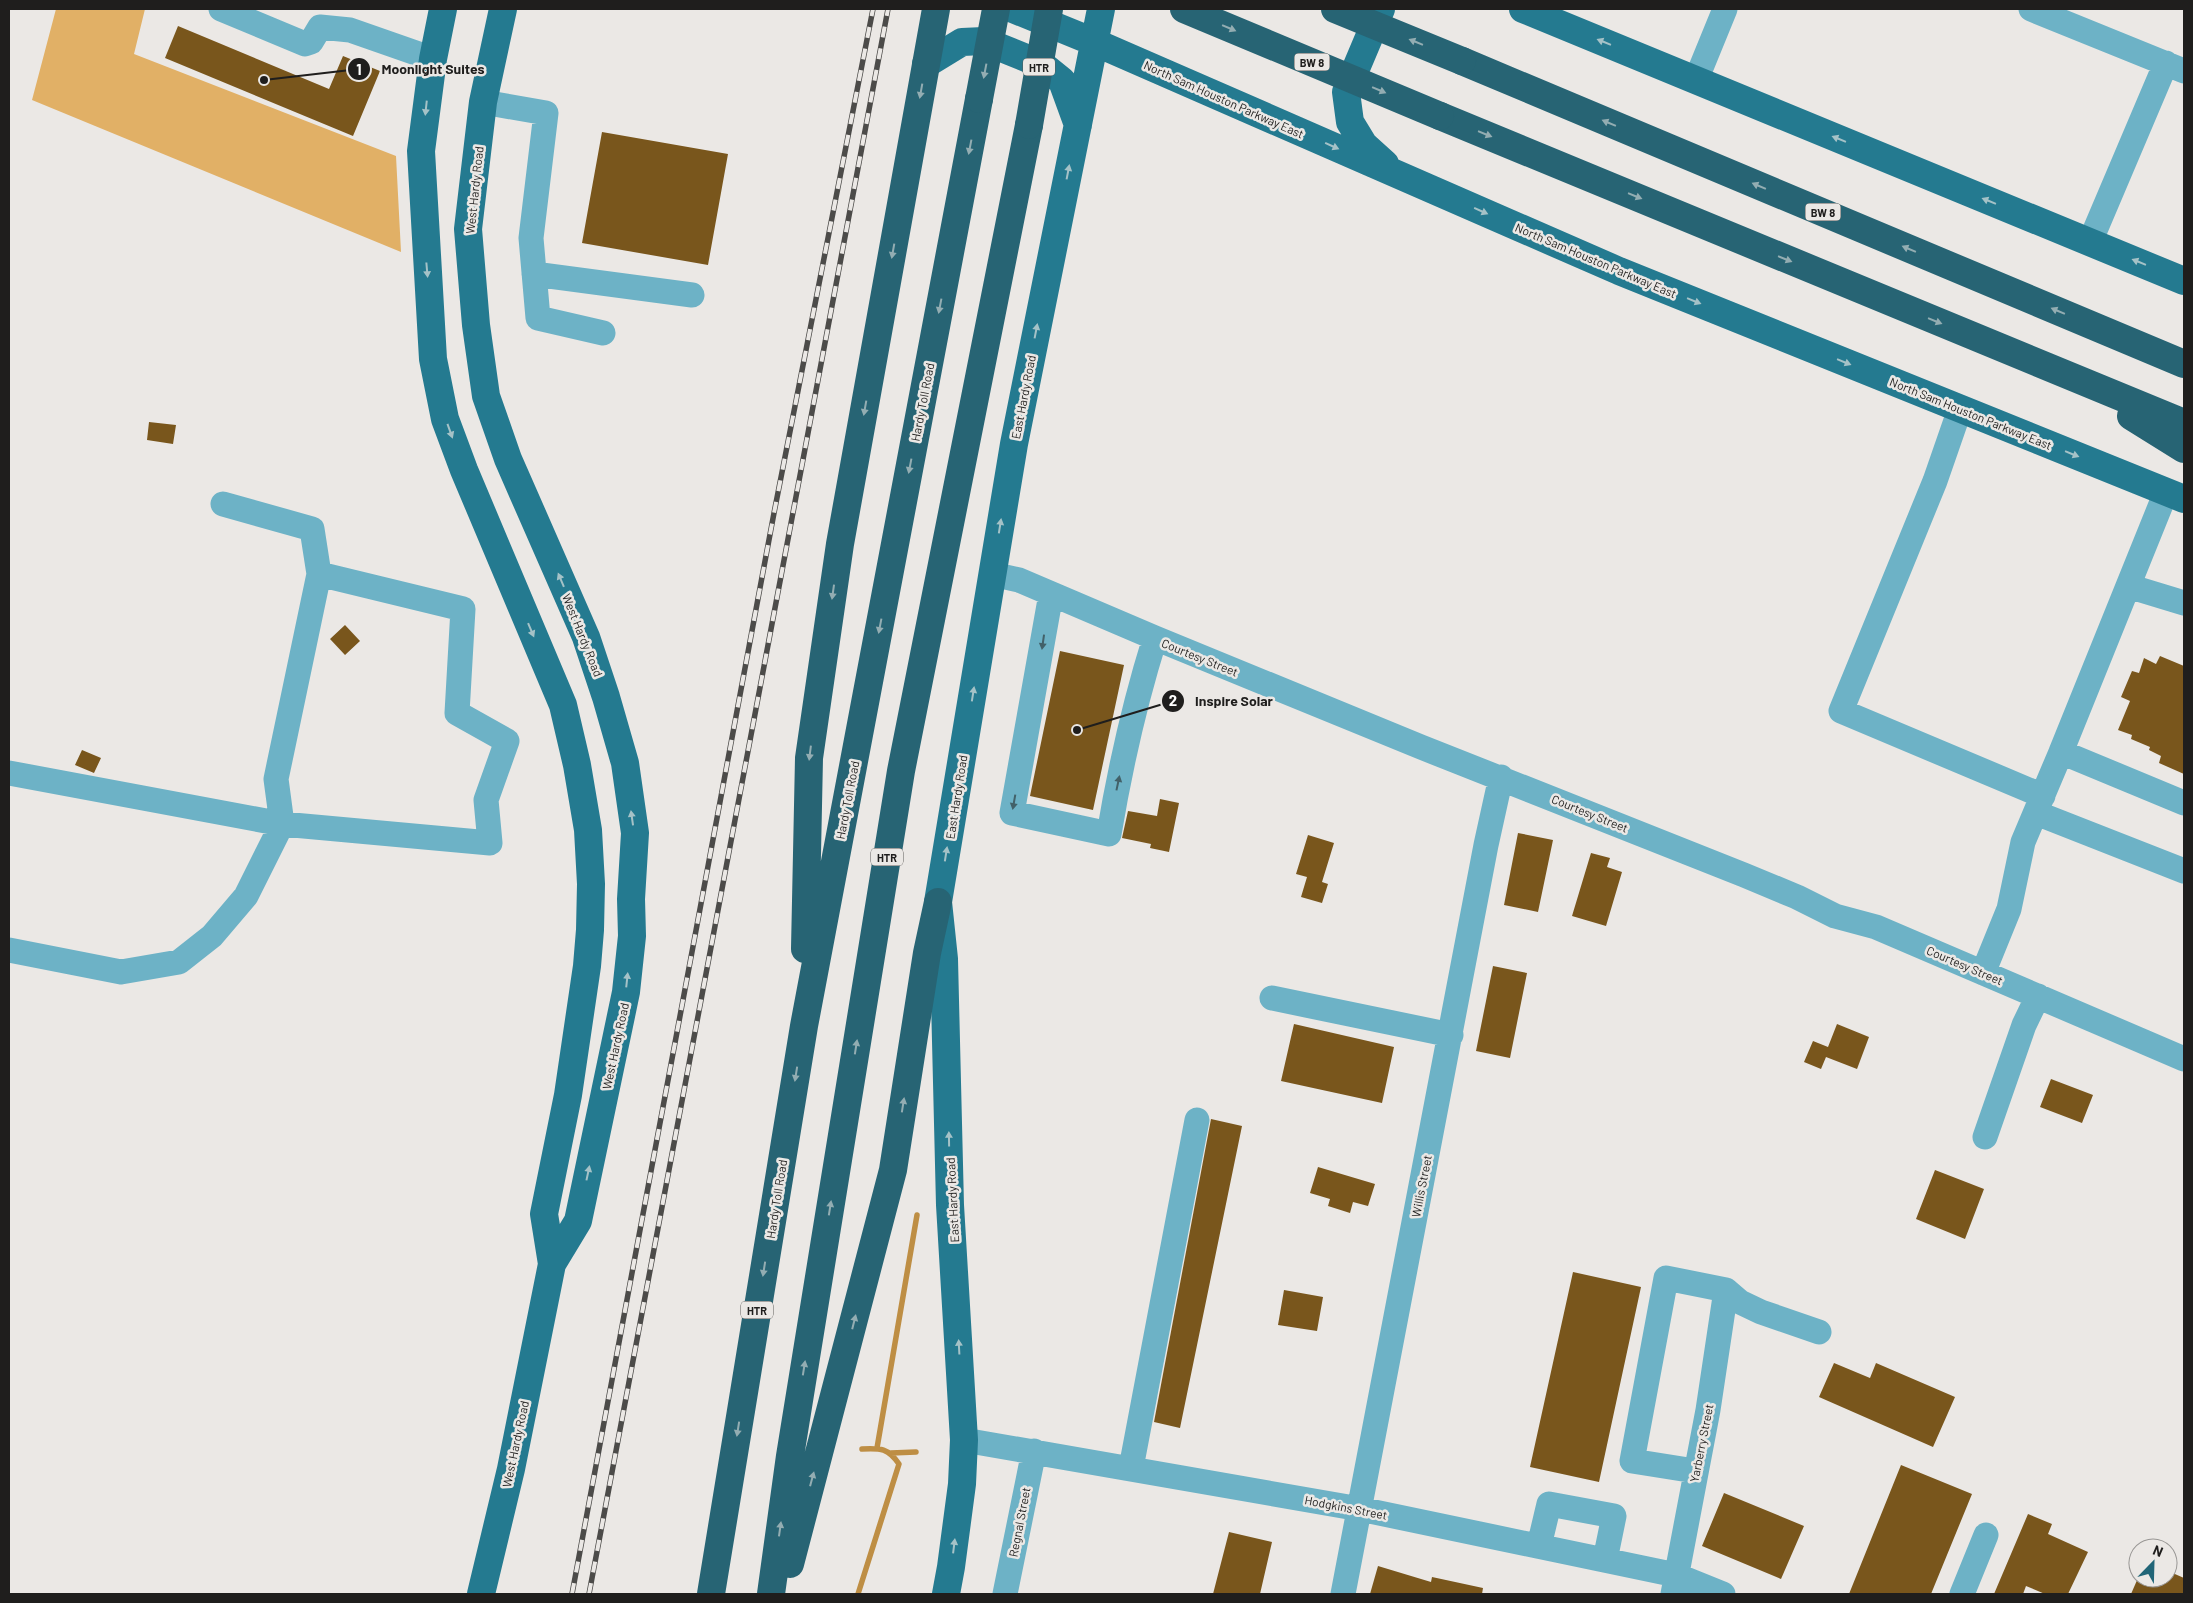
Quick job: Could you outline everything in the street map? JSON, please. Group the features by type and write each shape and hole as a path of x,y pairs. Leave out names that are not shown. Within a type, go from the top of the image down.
{"highway":[{"path":"804,1026 809,758 840,544 936,9"},
{"name":"Hardy Toll Road","path":"710,1594 804,1026 996,9"},
{"name":"HTR","path":"771,1594 790,1456 901,770 1029,125 1049,9"},
{"name":"BW 8","path":"1184,9 2184,424"},
{"name":"BW 8","path":"1335,9 2184,364"},
{"path":"2083,322 2184,360"},
{"path":"2057,371 2184,449"},
{"path":"782,1594 892,1170 927,953 938,902"}],"main road":[{"name":"West Hardy Road","path":"443,9 433,59 421,151 433,359 445,419 464,470 563,705 577,765 588,830 590,930 587,966 568,1095 544,1214 552,1264"},
{"name":"West Hardy Road","path":"481,1594 511,1469 552,1264 578,1221 626,992 632,936 631,899 635,833 625,763 586,637 508,459 486,396 476,325 468,229 483,102 503,9"},
{"name":"North Sam Houston Parkway East","path":"1013,9 1094,42 1619,271 2175,496"},
{"name":"East Hardy Road","path":"946,1594 962,1484 964,1440 950,1205 944,959 938,902 1014,444 1101,9"},
{"path":"1381,9 1346,92 1350,122 1364,145 1399,175"},
{"path":"1523,9 2184,281"},
{"path":"926,64 962,42 984,41 1000,47 1041,64 1062,81 1078,125"},
{"path":"424,223 468,229"},
{"path":"590,884 631,899"}],"street":[{"path":"221,9 304,44 311,42 320,27 329,27 350,30 433,59"},
{"path":"1696,80 1725,9"},
{"path":"2032,9 2175,67 2090,242"},
{"path":"483,102 546,113 531,238 538,318 602,333"},
{"path":"534,274 692,295"},
{"path":"1960,409 1934,481 1841,711 2184,872"},
{"path":"1983,973 2009,909 2023,842 2128,586 2175,496"},
{"path":"9,950 121,972 179,962 212,936 246,896 282,824 276,778 319,574 312,528 223,504"},
{"path":"9,773 282,824 490,843 486,800 507,741 457,713 462,609 319,574"},
{"name":"Courtesy Street","path":"992,574 1019,580 1155,638 1781,890 1835,916 1876,927 2184,1059"},
{"path":"2128,586 2184,603"},
{"path":"1051,594 1012,813 1110,834 1117,783 1155,638"},
{"path":"2061,752 2184,803"},
{"name":"Willis Street","path":"1343,1594 1486,845 1501,778"},
{"path":"1985,1137 2024,1024 2038,996"},
{"path":"1272,998 1450,1035"},
{"path":"1131,1468 1196,1120"},
{"path":"1695,1471 1632,1461 1666,1278 1726,1290 1740,1302 1761,1312 1819,1332"},
{"name":"Yarberry Street","path":"1674,1585 1723,1319 1726,1290"},
{"name":"Hodgkins Street","path":"964,1440 1360,1508 1605,1560 1674,1585 1722,1594"},
{"name":"Regnal Street","path":"1005,1594 1034,1451"},
{"path":"1539,1546 1549,1504 1614,1516 1605,1560"},
{"path":"1962,1594 1986,1535"}],"shaded area":[{"path":"56,9 145,9 134,54 396,156 401,252 32,100"}],"building":[{"path":"178,26 329,89 343,56 380,71 353,136 165,58"},
{"path":"602,132 728,154 708,265 582,243"},
{"path":"149,422 176,425 173,444 147,440"},
{"path":"345,625 360,641 345,655 330,639"},
{"path":"1060,651 1124,665 1093,810 1030,796"},
{"path":"2160,656 2184,666 2184,774 2159,763 2161,756 2149,750 2150,747 2131,739 2132,735 2118,730 2130,701 2121,697 2132,671 2139,673 2144,658 2156,664"},
{"path":"82,750 101,758 94,773 75,765"},
{"path":"1160,799 1179,803 1169,852 1150,848 1151,844 1122,838 1128,811 1157,816"},
{"path":"1518,833 1553,840 1538,912 1504,905"},
{"path":"1308,835 1334,843 1322,882 1328,884 1322,903 1301,897 1307,877 1296,874"},
{"path":"1591,853 1610,858 1607,867 1622,872 1606,926 1572,916"},
{"path":"1493,966 1527,973 1510,1058 1476,1051"},
{"path":"1294,1024 1394,1047 1382,1103 1281,1081"},
{"path":"1837,1024 1869,1037 1857,1069 1826,1057 1821,1069 1804,1062 1813,1041 1828,1047"},
{"path":"2051,1079 2093,1095 2082,1123 2040,1107"},
{"path":"1211,1119 1242,1126 1180,1428 1154,1422"},
{"path":"1318,1167 1375,1184 1368,1206 1353,1202 1350,1213 1328,1206 1330,1199 1310,1193"},
{"path":"1935,1170 1984,1189 1965,1239 1916,1219"},
{"path":"1573,1272 1641,1287 1599,1482 1530,1467"},
{"path":"1284,1290 1323,1297 1317,1331 1278,1325"},
{"path":"1834,1363 1870,1378 1876,1363 1955,1397 1933,1447 1819,1397"},
{"path":"1901,1465 1972,1494 1931,1594 1849,1594"},
{"path":"1724,1493 1804,1526 1781,1579 1702,1546"},
{"path":"2028,1514 2052,1524 2048,1534 2088,1552 2068,1594 2045,1594 2026,1586 2023,1594 1994,1594"},
{"path":"1229,1532 1272,1542 1260,1594 1213,1594"},
{"path":"1378,1566 1431,1582 1432,1577 1483,1588 1482,1594 1370,1594"},
{"path":"2178,1575 2184,1578 2184,1594 2131,1594 2134,1588 2178,1588"}],"waterway":[{"path":"877,1448 917,1215"},
{"path":"858,1594 899,1464 884,1450 862,1449"},
{"path":"891,1453 916,1452"}],"railway":[{"path":"572,1594 774,513 873,9"},
{"path":"589,1594 888,9"}],"place":[{"name":"Moonlight Suites","path":"264,80"},
{"name":"Inspire Solar","path":"1077,730"}]}
